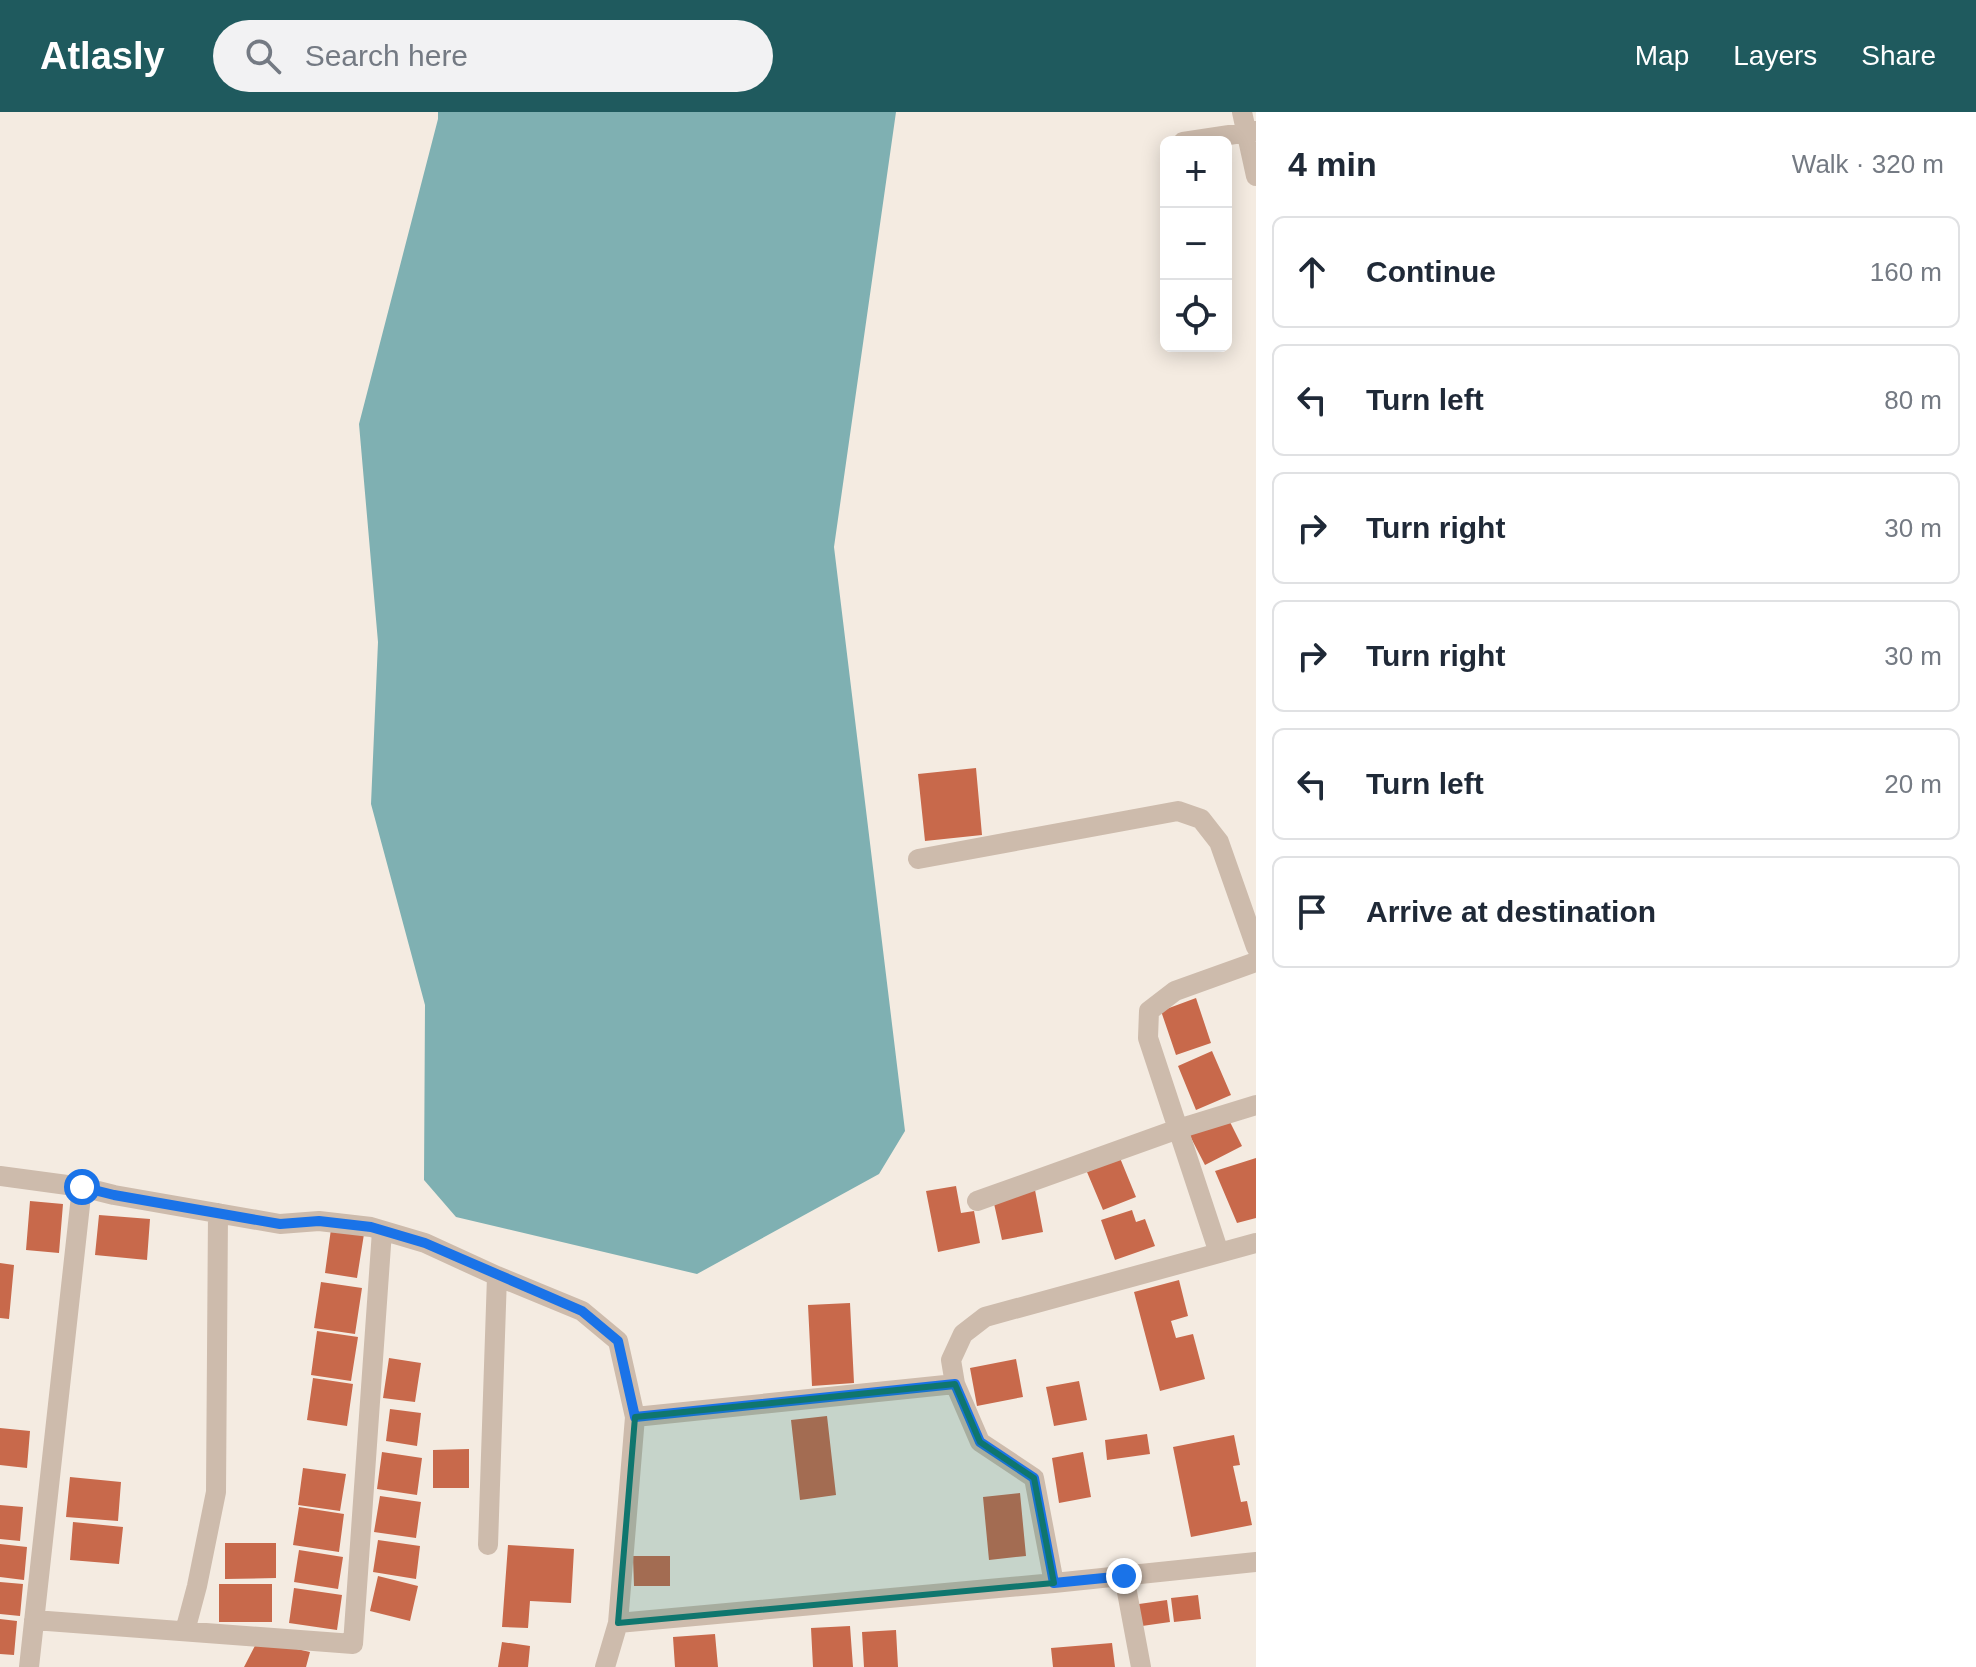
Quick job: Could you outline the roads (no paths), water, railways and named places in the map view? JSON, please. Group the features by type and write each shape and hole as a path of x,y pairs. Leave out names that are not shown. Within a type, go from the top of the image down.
{"street":[{"path":"1242,112 1251,132 1256,176"},
{"path":"1226,136 1251,132"},
{"path":"918,859 1178,811 1201,819 1219,842 1256,947"},
{"path":"1219,1253 1148,1038 1149,1011 1175,991 1256,962"},
{"path":"977,1201 1178,1129 1256,1105"},
{"path":"0,1176 82,1187 280,1224 319,1221 382,1231 425,1243 582,1311 618,1341 635,1417 618,1623 605,1667"},
{"path":"29,1667 82,1187"},
{"path":"185,1631 216,1492 218,1213"},
{"path":"34,1620 353,1644 382,1231"},
{"path":"1054,1583 1034,1478 980,1442 955,1384 951,1360 963,1334 985,1317 1256,1243"},
{"path":"488,1545 497,1276"},
{"path":"635,1417 955,1384"},
{"path":"618,1623 1256,1562"},
{"path":"1124,1576 1141,1667"}],"water":[{"path":"438,112 896,112 834,547 905,1131 879,1174 697,1274 456,1217 424,1180 425,1005 371,804 378,642 359,424"}]}
